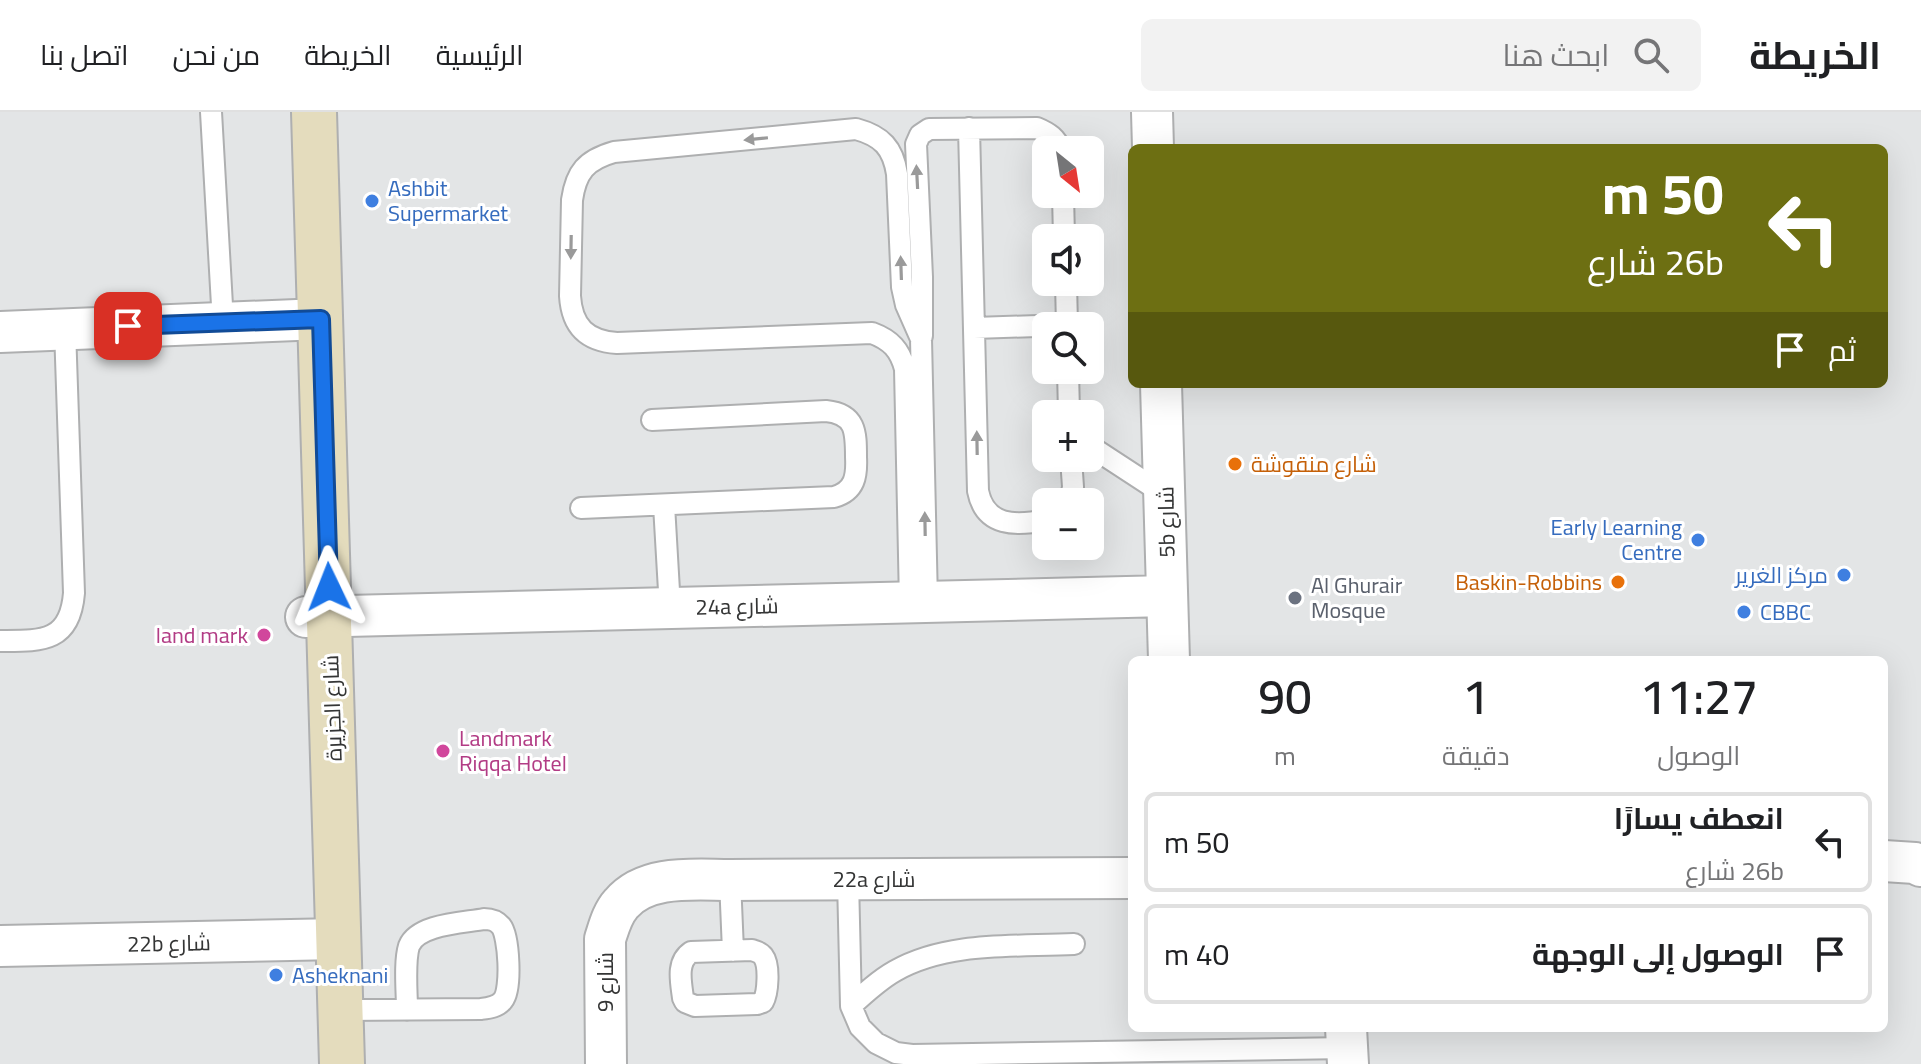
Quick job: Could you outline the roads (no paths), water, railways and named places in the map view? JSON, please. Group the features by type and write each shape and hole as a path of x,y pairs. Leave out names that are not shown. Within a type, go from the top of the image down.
{"street":[{"name":"شارع الجزيرة","path":"295,112 310,320 326,940 315,1064"},
{"name":"شارع الجزيرة","path":"310,320 314,112"},
{"path":"1152,112 1153,144"},
{"path":"0,332 310,320"},
{"name":"5b شارع","path":"1161,388 1169,656"},
{"name":"24a شارع","path":"318,617 1167,596"},
{"path":"1888,861 1921,866"},
{"name":"22a شارع","path":"621,903 638,890 658,883 679,881 1128,878"},
{"name":"شارع 9","path":"606,1064 605,939 621,903"},
{"name":"شارع الجزيرة","path":"326,940 341,1010 342,1064"},
{"name":"22b شارع","path":"0,946 326,940"}],"lane":[{"path":"211,112 223,323"},
{"path":"969,128 978,491 988,514 999,521 1032,521"},
{"path":"919,602 922,277 916,144 920,135 929,129 1037,128 1052,136"},
{"path":"919,602 905,369 894,346 872,333 617,343 602,342 589,336 578,325 571,311 570,296 572,200 579,174 589,163 614,152 856,129 876,136 890,149 895,161 902,287 906,305 921,339"},
{"path":"974,328 1032,327"},
{"path":"0,641 36,641 52,635 65,625 73,611 65,329"},
{"path":"581,508 834,497 843,495 855,482 856,434 845,417 836,412 652,420"},
{"path":"1104,455 1165,495"},
{"path":"664,505 670,608"},
{"path":"730,880 733,951"},
{"path":"848,880 851,1006 860,1027 876,1043 912,1060 1224,1057 1347,1047"},
{"path":"341,1010 407,1010 481,1009 498,1005 508,991 506,939 498,923 484,919 429,929 413,939 408,958 407,1010"},
{"path":"851,1006 895,971 921,959 977,949 1074,944"},
{"path":"733,951 763,955 767,990 763,1002 695,1006 685,1002 681,967 685,955 691,952 733,951"}],"place":[{"name":"Ashbit Supermarket","path":"372,201"},
{"name":"شارع منقوشة","path":"1235,464"},
{"name":"Early Learning Centre","path":"1698,540"},
{"name":"مركز الغرير","path":"1844,575"},
{"name":"Baskin-Robbins","path":"1618,582"},
{"name":"Al Ghurair Mosque","path":"1295,598"},
{"name":"CBBC","path":"1744,612"},
{"name":"land mark","path":"264,635"},
{"name":"Landmark Riqqa Hotel","path":"443,751"},
{"name":"Asheknani","path":"276,975"}]}
